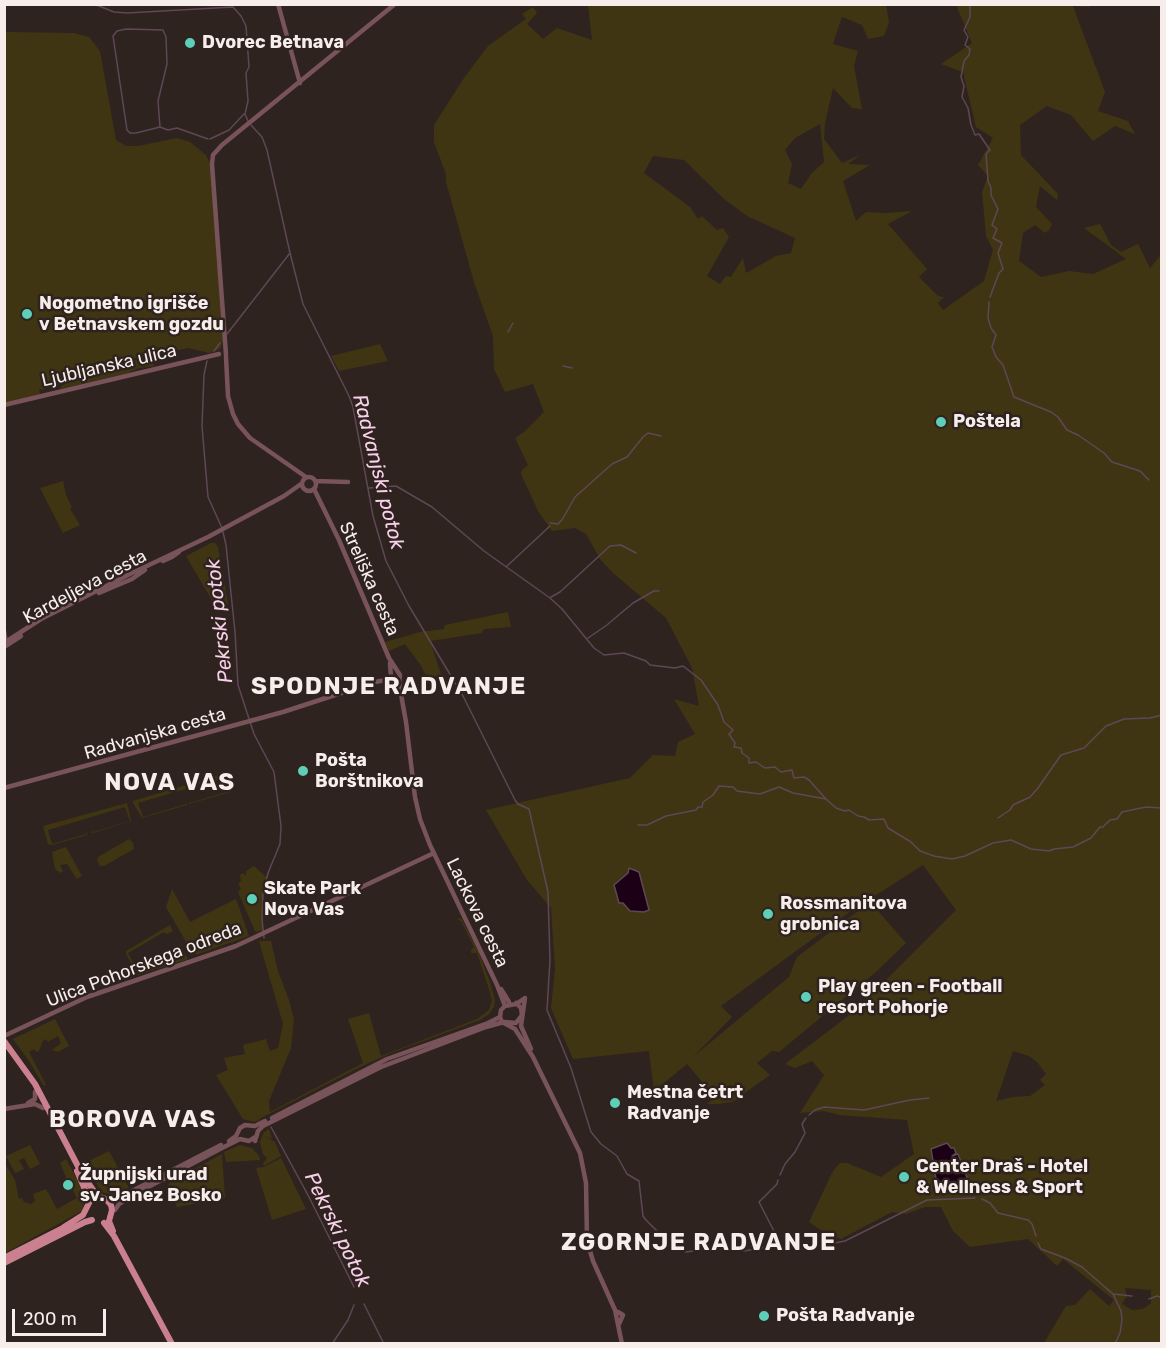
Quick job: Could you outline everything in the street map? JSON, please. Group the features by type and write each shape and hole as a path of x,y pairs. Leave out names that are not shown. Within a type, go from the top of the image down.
{"main road":[{"path":"4,1044 35,1092 93,1200 111,1205 107,1220 171,1343"},
{"path":"4,1044 35,1084 82,1174 93,1200 89,1216"},
{"path":"4,1263 89,1216 107,1220"},
{"path":"4,1258 64,1230"}],"street":[{"path":"278,4 300,83"},
{"path":"310,489 287,463 250,438 240,426 230,406 226,368 222,356 225,343 212,161 217,149 395,4"},
{"name":"Ljubljanska ulica","path":"4,405 211,356 222,356"},
{"path":"312,478 315,481 348,482 284,495 303,481 312,478"},
{"path":"310,489 315,481"},
{"name":"Streliška cesta","path":"310,489 339,540 389,658 400,692 406,722 415,797 434,853"},
{"name":"Kardeljeva cesta","path":"5,644 49,618 132,579 284,495"},
{"path":"4,631 5,644"},
{"name":"Radvanjska cesta","path":"4,788 249,722 394,676"},
{"name":"Ulica Pohorskega odreda","path":"4,1036 87,997 226,950 434,853"},
{"name":"Lackova cesta","path":"434,853 497,985"},
{"path":"497,985 512,1005 518,1032 533,1057"},
{"path":"497,985 512,1005"},
{"path":"502,1021 512,1005 525,998 512,1005"},
{"path":"239,1134 249,1141 255,1139 267,1122 282,1112 387,1059 502,1021 517,1022"},
{"path":"517,1022 582,1159 586,1183 587,1241 593,1261 618,1316 622,1344"},
{"path":"255,1127 279,1118 392,1062 482,1027"},
{"path":"4,1108 33,1101 36,1097 35,1092"},
{"path":"4,1108 35,1104 43,1108"},
{"path":"111,1205 217,1149 239,1134 247,1122 255,1127"},
{"path":"255,1127 255,1139"},
{"path":"217,1149 239,1134"}],"shaded area":[{"path":"588,5 886,5 889,22 884,36 868,39 862,25 842,17 833,44 858,51 854,66 862,109 852,108 833,88 824,139 842,163 860,155 848,164 870,165 843,181 856,221 866,212 912,211 888,224 927,269 919,277 938,296 944,297 938,303 943,310 984,281 993,250 986,236 982,192 988,176 978,165 993,138 976,127 963,72 941,64 972,43 956,5 1089,5 1090,7 1073,6 1105,92 1098,111 1128,121 1135,134 1115,126 1093,141 1071,115 1047,106 1020,125 1021,155 1058,194 1057,200 1040,186 1036,207 1052,224 1045,233 1035,225 1023,233 1019,261 1041,277 1069,271 1093,274 1126,259 1084,228 1100,224 1111,245 1121,252 1138,244 1150,268 1161,255 1161,1343 1044,1343 1066,1306 1075,1305 1090,1289 1109,1306 1114,1300 1063,1259 1057,1266 1028,1239 970,1247 953,1231 941,1207 925,1207 906,1214 892,1212 841,1239 825,1233 809,1222 833,1171 840,1163 847,1163 881,1177 914,1154 907,1120 839,1115 824,1111 800,1113 824,1075 812,1061 795,1068 785,1064 856,1010 956,910 923,865 848,913 721,1006 732,1017 693,1057 789,977 797,957 870,902 906,943 877,971 779,1052 772,1051 757,1063 770,1075 732,1102 707,1104 715,1097 687,1064 654,1091 649,1051 573,1059 551,1008 555,969 551,908 527,880 486,810 630,778 653,755 675,756 678,742 695,734 674,699 699,706 692,668 666,618 613,573 600,559 586,534 575,528 552,531 538,511 521,474 528,465 515,438 544,412 533,384 505,392 494,369 493,336 474,282 446,182 446,174 434,142 434,125 488,46 526,19 522,14 533,7 537,13 527,24 543,39 557,28 592,40","holes":["820,124 824,162 812,173 801,189 788,183 792,164 785,150 795,138","653,156 684,160 724,199 747,216 795,238 791,253 776,256 746,273 743,258 731,277 726,276 720,284 707,276 729,237 723,228 717,230 702,216 698,219 690,207 644,173","628,873 643,893 648,910 623,903 616,883","1013,1051 1029,1056 1046,1074 1040,1080 1045,1085 1030,1096 996,1101","949,1144 956,1153 951,1155 958,1154 968,1180 967,1193 943,1187 938,1183","1125,1288 1151,1290 1151,1303 1143,1309 1132,1310 1122,1304 1127,1296"]},
{"path":"5,32 74,33 89,37 100,51 116,140 126,146 138,146 177,138 190,142 206,155 211,165 223,341 220,349 209,353 189,348 124,360 72,380 41,390 39,388 40,394 5,404"},
{"path":"380,344 388,361 339,371 331,356"},
{"path":"152,357 154,366 60,389 62,385 117,364"},
{"path":"63,481 72,507 70,509 80,525 63,533 40,488"},
{"path":"215,543 218,547 228,603 226,605 219,606 224,601 213,602 186,556"},
{"path":"508,612 511,627 484,629 482,633 430,641 441,674 427,679 422,667 405,644 389,651 385,642 420,632 444,629 445,625"},
{"path":"229,772 233,790 231,792 189,804 189,801 190,803 230,791 226,777 138,803 143,817 186,804 186,802 187,805 142,818 133,803 133,801"},
{"path":"127,803 131,821 91,832 130,821 125,807 48,830 52,844 86,834 87,831 87,835 52,845 48,844 43,826"},
{"path":"129,839 134,849 100,866 97,861 98,857"},
{"path":"66,847 82,876 77,879 67,864 60,865 63,871 60,873 55,869 52,852"},
{"path":"254,866 266,877 262,901 263,930 257,932 238,892 241,889 238,884 241,881 240,875 243,873 246,876 246,871"},
{"path":"629,868 639,872 649,910 630,911 623,903 619,903 614,885 628,873"},
{"path":"172,889 190,922 236,899 249,936 193,954 166,907"},
{"path":"461,918 478,951 490,982 495,1001 489,1014 480,1020 360,1067 257,1120 263,1119 254,1122 243,1119 216,1075 228,1070 224,1058 245,1054 243,1045 266,1039 270,1051 278,1048 283,1024 259,941 271,941 294,1019 291,1048 269,1101 270,1112 363,1063 348,1019 369,1013 381,1056 477,1019 489,1010 492,1000 489,989 477,953 471,953 474,947 461,921 457,919"},
{"path":"170,925 173,931 167,934 164,932 128,953 138,972 175,951 174,948 180,945 188,959 138,975 126,951"},
{"path":"55,1019 69,1046 58,1052 52,1050 61,1043 58,1036 48,1042 46,1039 43,1041 39,1051 34,1049 29,1052 46,1085 44,1086 13,1039"},
{"path":"269,1129 272,1139 264,1136 275,1142 281,1156 264,1166 267,1158 263,1154 260,1142 264,1132"},
{"path":"947,1143 954,1148 956,1153 952,1156 958,1154 971,1188 967,1193 943,1187 936,1179 931,1149"},
{"path":"30,1145 40,1164 30,1169 24,1158 19,1160 24,1169 15,1173 6,1156"},
{"path":"240,1145 252,1148 260,1160 226,1162 224,1152"},
{"path":"109,1151 129,1188 114,1195 101,1192 85,1163"},
{"path":"222,1154 225,1198 177,1207 168,1186 169,1183"},
{"path":"281,1158 306,1209 272,1220 256,1168 264,1167"},
{"path":"66,1159 86,1196 82,1211 5,1253 4,1162 15,1180 19,1199 22,1198 24,1202 31,1204 35,1201 33,1194 46,1189 57,1209 77,1198 70,1185 72,1183 68,1182 60,1163"}],"waterway":[{"name":"Pekrski potok","path":"94,4 114,12 127,13 233,7 246,26 249,67 246,73 248,101 245,114 248,121"},
{"path":"970,4 970,17 964,30 968,37 965,45 970,49 964,61 961,77 964,86 962,97 968,108 975,135 979,134 990,150 986,154 988,181 991,195 998,209 992,225 997,229 993,238 1002,243 998,253 1003,269 999,273 990,297"},
{"path":"160,127 158,101 167,64 166,37 163,30 126,29 117,31 113,36 127,130 130,133 136,133 160,127 168,130 177,128 208,139"},
{"path":"210,139 229,130 244,114"},
{"name":"Pekrski potok","path":"227,334 290,253 267,150 262,137 251,125"},
{"name":"Radvanjski potok","path":"290,253 303,304 353,407 373,516 386,561 409,606 463,696 515,800 529,809 548,892 550,960 547,1010 571,1068 591,1132 601,1144 617,1156 627,1174 639,1181 643,1216 672,1246 686,1252 713,1248 744,1251 778,1245 802,1249 845,1241 927,1200 975,1198"},
{"path":"989,302 988,318 996,335 992,347 996,357 1003,365 1014,397 1051,412 1058,417 1067,430 1104,453 1112,462 1140,471 1149,480"},
{"path":"508,332 513,323"},
{"name":"Pekrski potok","path":"214,351 220,343"},
{"name":"Pekrski potok","path":"207,361 204,375 202,426 208,497 222,528"},
{"path":"563,366 572,368"},
{"path":"550,523 558,524 575,497 612,464 627,457 648,433 661,436"},
{"path":"369,488 396,486 432,507 484,551 550,598 594,648 604,655 624,653 646,661 650,665 675,668 683,666 701,680 718,705 724,722 733,730 729,734 735,743 734,747 741,748 742,753 749,758 749,763 756,762 765,768 775,767 781,772 792,770 794,778 804,777 809,780 826,799"},
{"path":"507,566 550,526"},
{"name":"Pekrski potok","path":"223,532 235,632 238,685 254,734 274,772 281,826 280,844 268,873 263,893 264,938"},
{"path":"551,597 560,592 610,546 621,545 636,553"},
{"path":"608,624 633,603 654,591 659,591"},
{"path":"588,638 607,625"},
{"path":"998,818 1010,810 1013,805 1030,797 1061,755 1084,748 1106,726 1124,719 1162,715"},
{"path":"638,825 647,825 666,816 696,810 702,807 703,802 713,795 719,786 760,794 779,787 793,793 826,799 836,808 849,810 869,820 884,819 888,828 911,842 920,851 952,859 965,856 993,843 1011,840 1031,849 1049,851 1073,847 1091,838 1100,827 1110,820 1117,819 1122,812 1146,807 1162,808"},
{"path":"809,1115 824,1107 864,1110 929,1098"},
{"path":"780,1175 805,1133 802,1124 806,1118"},
{"name":"Pekrski potok","path":"271,1127 354,1287"},
{"path":"778,1180 777,1184 759,1202 779,1241"},
{"path":"982,1199 990,1203 998,1213 1028,1220 1036,1236"},
{"path":"1038,1243 1041,1249 1082,1267 1113,1294 1121,1311 1122,1320 1115,1344"},
{"name":"Radvanjski potok","path":"1113,1294 1132,1296"},
{"name":"Radvanjski potok","path":"1149,1299 1157,1296 1162,1298"},
{"path":"364,1304 384,1344"},
{"name":"Pekrski potok","path":"332,1344 348,1320 354,1305"}],"place":[{"name":"Dvorec Betnava","path":"190,43"},
{"name":"Nogometno igrišče v Betnavskem gozdu","path":"27,314"},
{"name":"Poštela","path":"941,422"},
{"name":"Pošta Borštnikova","path":"303,771"},
{"name":"Skate Park Nova Vas","path":"252,899"},
{"name":"Rossmanitova grobnica","path":"768,914"},
{"name":"Play green - Football resort Pohorje","path":"806,997"},
{"name":"Mestna četrt Radvanje","path":"615,1103"},
{"name":"Center Draš - Hotel & Wellness & Sport","path":"904,1177"},
{"name":"Župnijski urad sv. Janez Bosko","path":"68,1185"},
{"name":"Pošta Radvanje","path":"764,1316"}],"district":[{"name":"SPODNJE RADVANJE","path":"389,687"},
{"name":"NOVA VAS","path":"170,783"},
{"name":"BOROVA VAS","path":"133,1120"},
{"name":"ZGORNJE RADVANJE","path":"699,1243"}]}
